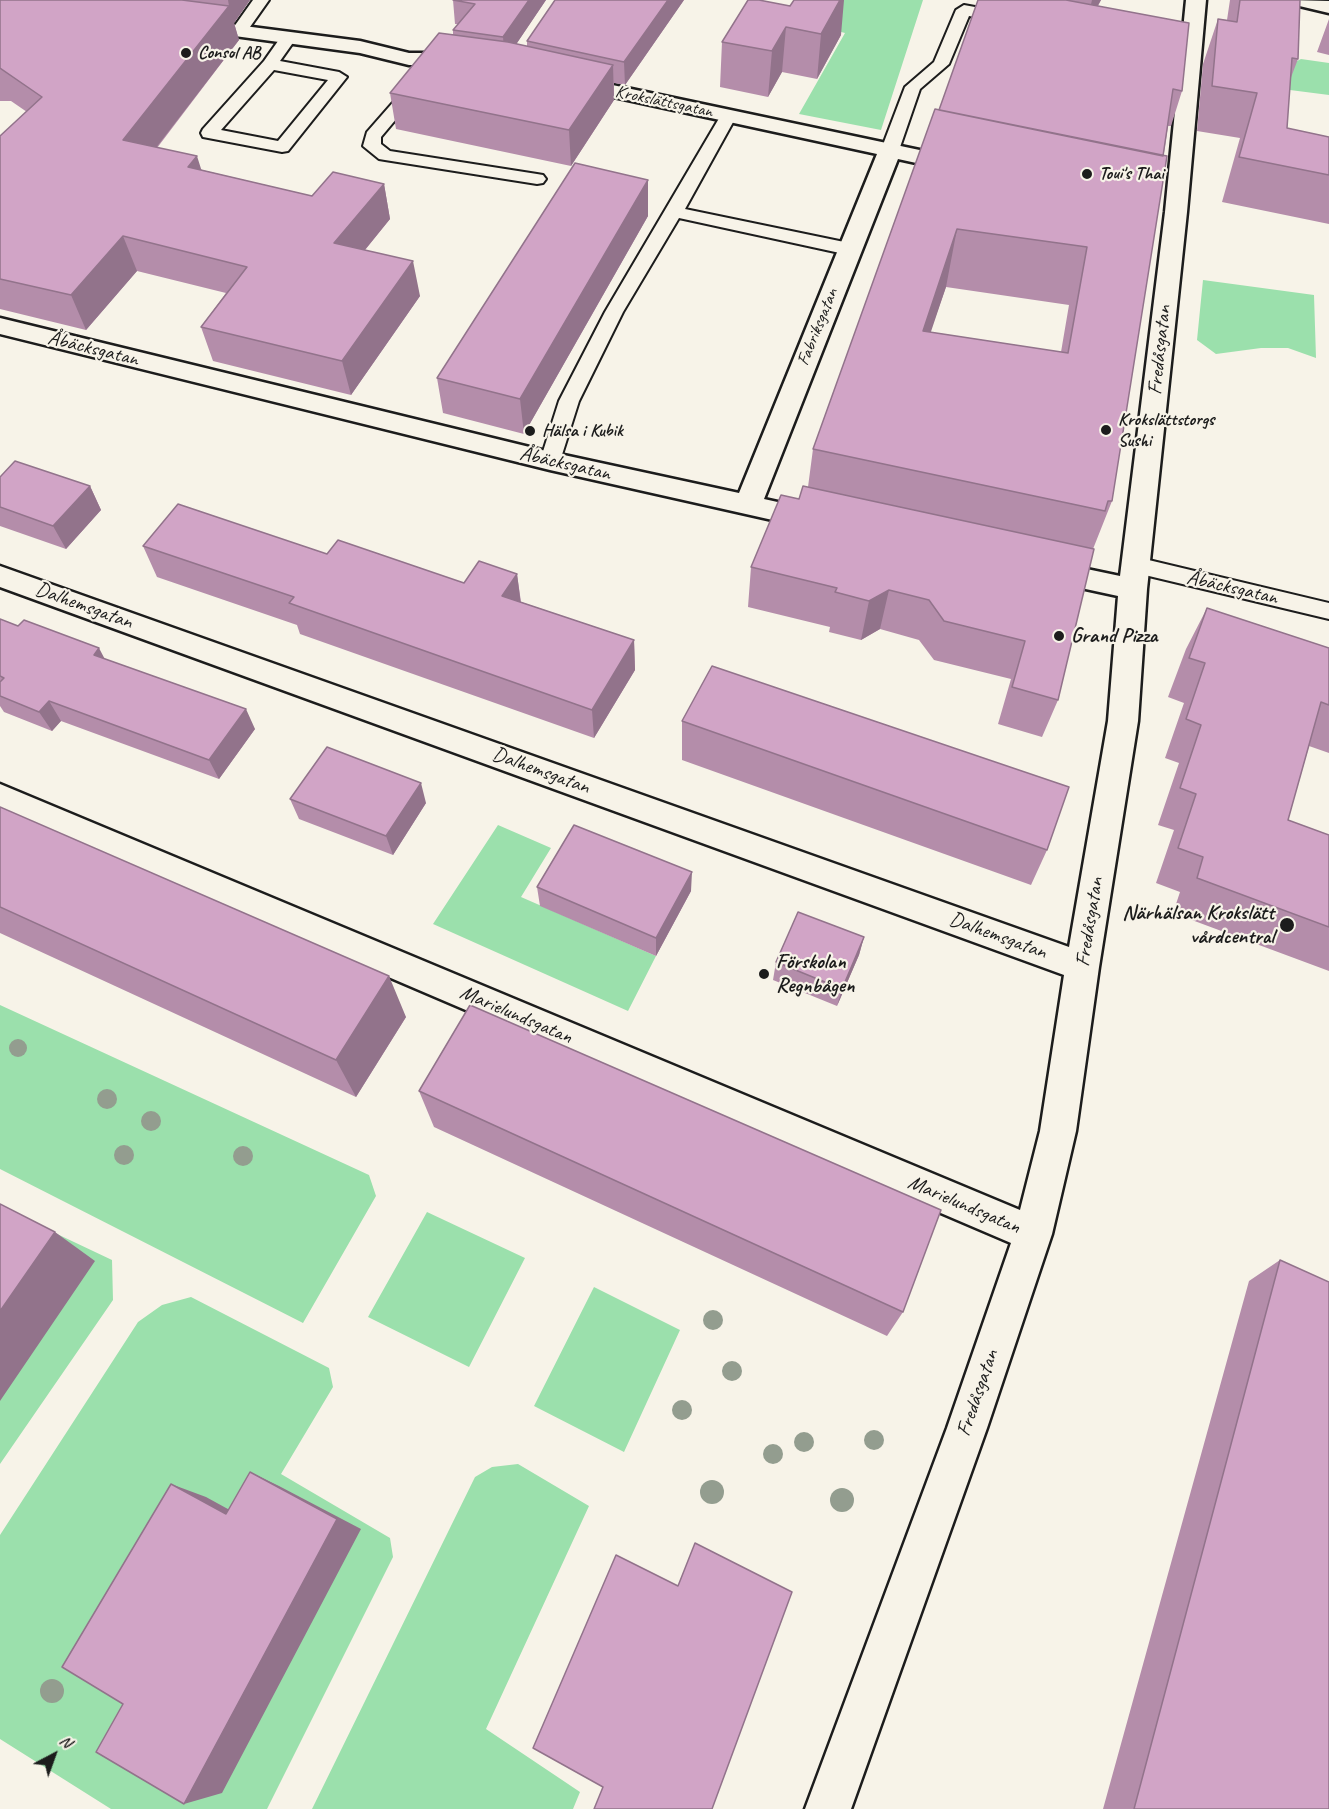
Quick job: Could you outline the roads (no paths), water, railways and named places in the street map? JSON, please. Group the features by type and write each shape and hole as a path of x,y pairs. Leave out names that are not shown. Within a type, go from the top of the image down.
{"street":[{"name":"Fredåsgatan","path":"828,1809 967,1428 1033,1234 1058,1131 1082,966 1123,720 1164,210 1196,0"},
{"path":"1298,0 1329,7"},
{"path":"174,24 360,47 409,59 436,59 479,65"},
{"name":"Krokslättsgatan","path":"546,77 981,170"},
{"name":"Fabriksgatan","path":"748,505 890,150"},
{"name":"Åbäcksgatan","path":"0,326 550,461 841,526"},
{"name":"Åbäcksgatan","path":"1016,564 1134,577"},
{"name":"Dalhemsgatan","path":"0,576 1082,966"},
{"name":"Marielundsgatan","path":"0,797 1033,1234"}],"lane":[{"path":"239,31 261,0"},
{"path":"890,150 913,87 940,64 964,10 1022,21"},
{"path":"270,64 339,76 282,147 209,133 270,64 289,37"},
{"path":"436,59 373,136 372,146 385,155 537,180"},
{"path":"550,461 568,401 614,312 729,115"},
{"path":"674,212 849,249"},
{"name":"Åbäcksgatan","path":"1134,577 1329,611"}],"place":[{"name":"Consol AB","path":"186,53"},
{"name":"Toui's Thai","path":"1087,174"},
{"name":"Krokslättstorgs Sushi","path":"1106,430"},
{"name":"Hälsa i Kubik","path":"530,431"},
{"name":"Grand Pizza","path":"1059,636"},
{"name":"Närhälsan Krokslätt vårdcentral","path":"1287,925"},
{"name":"Förskolan Regnbågen","path":"764,974"}]}
